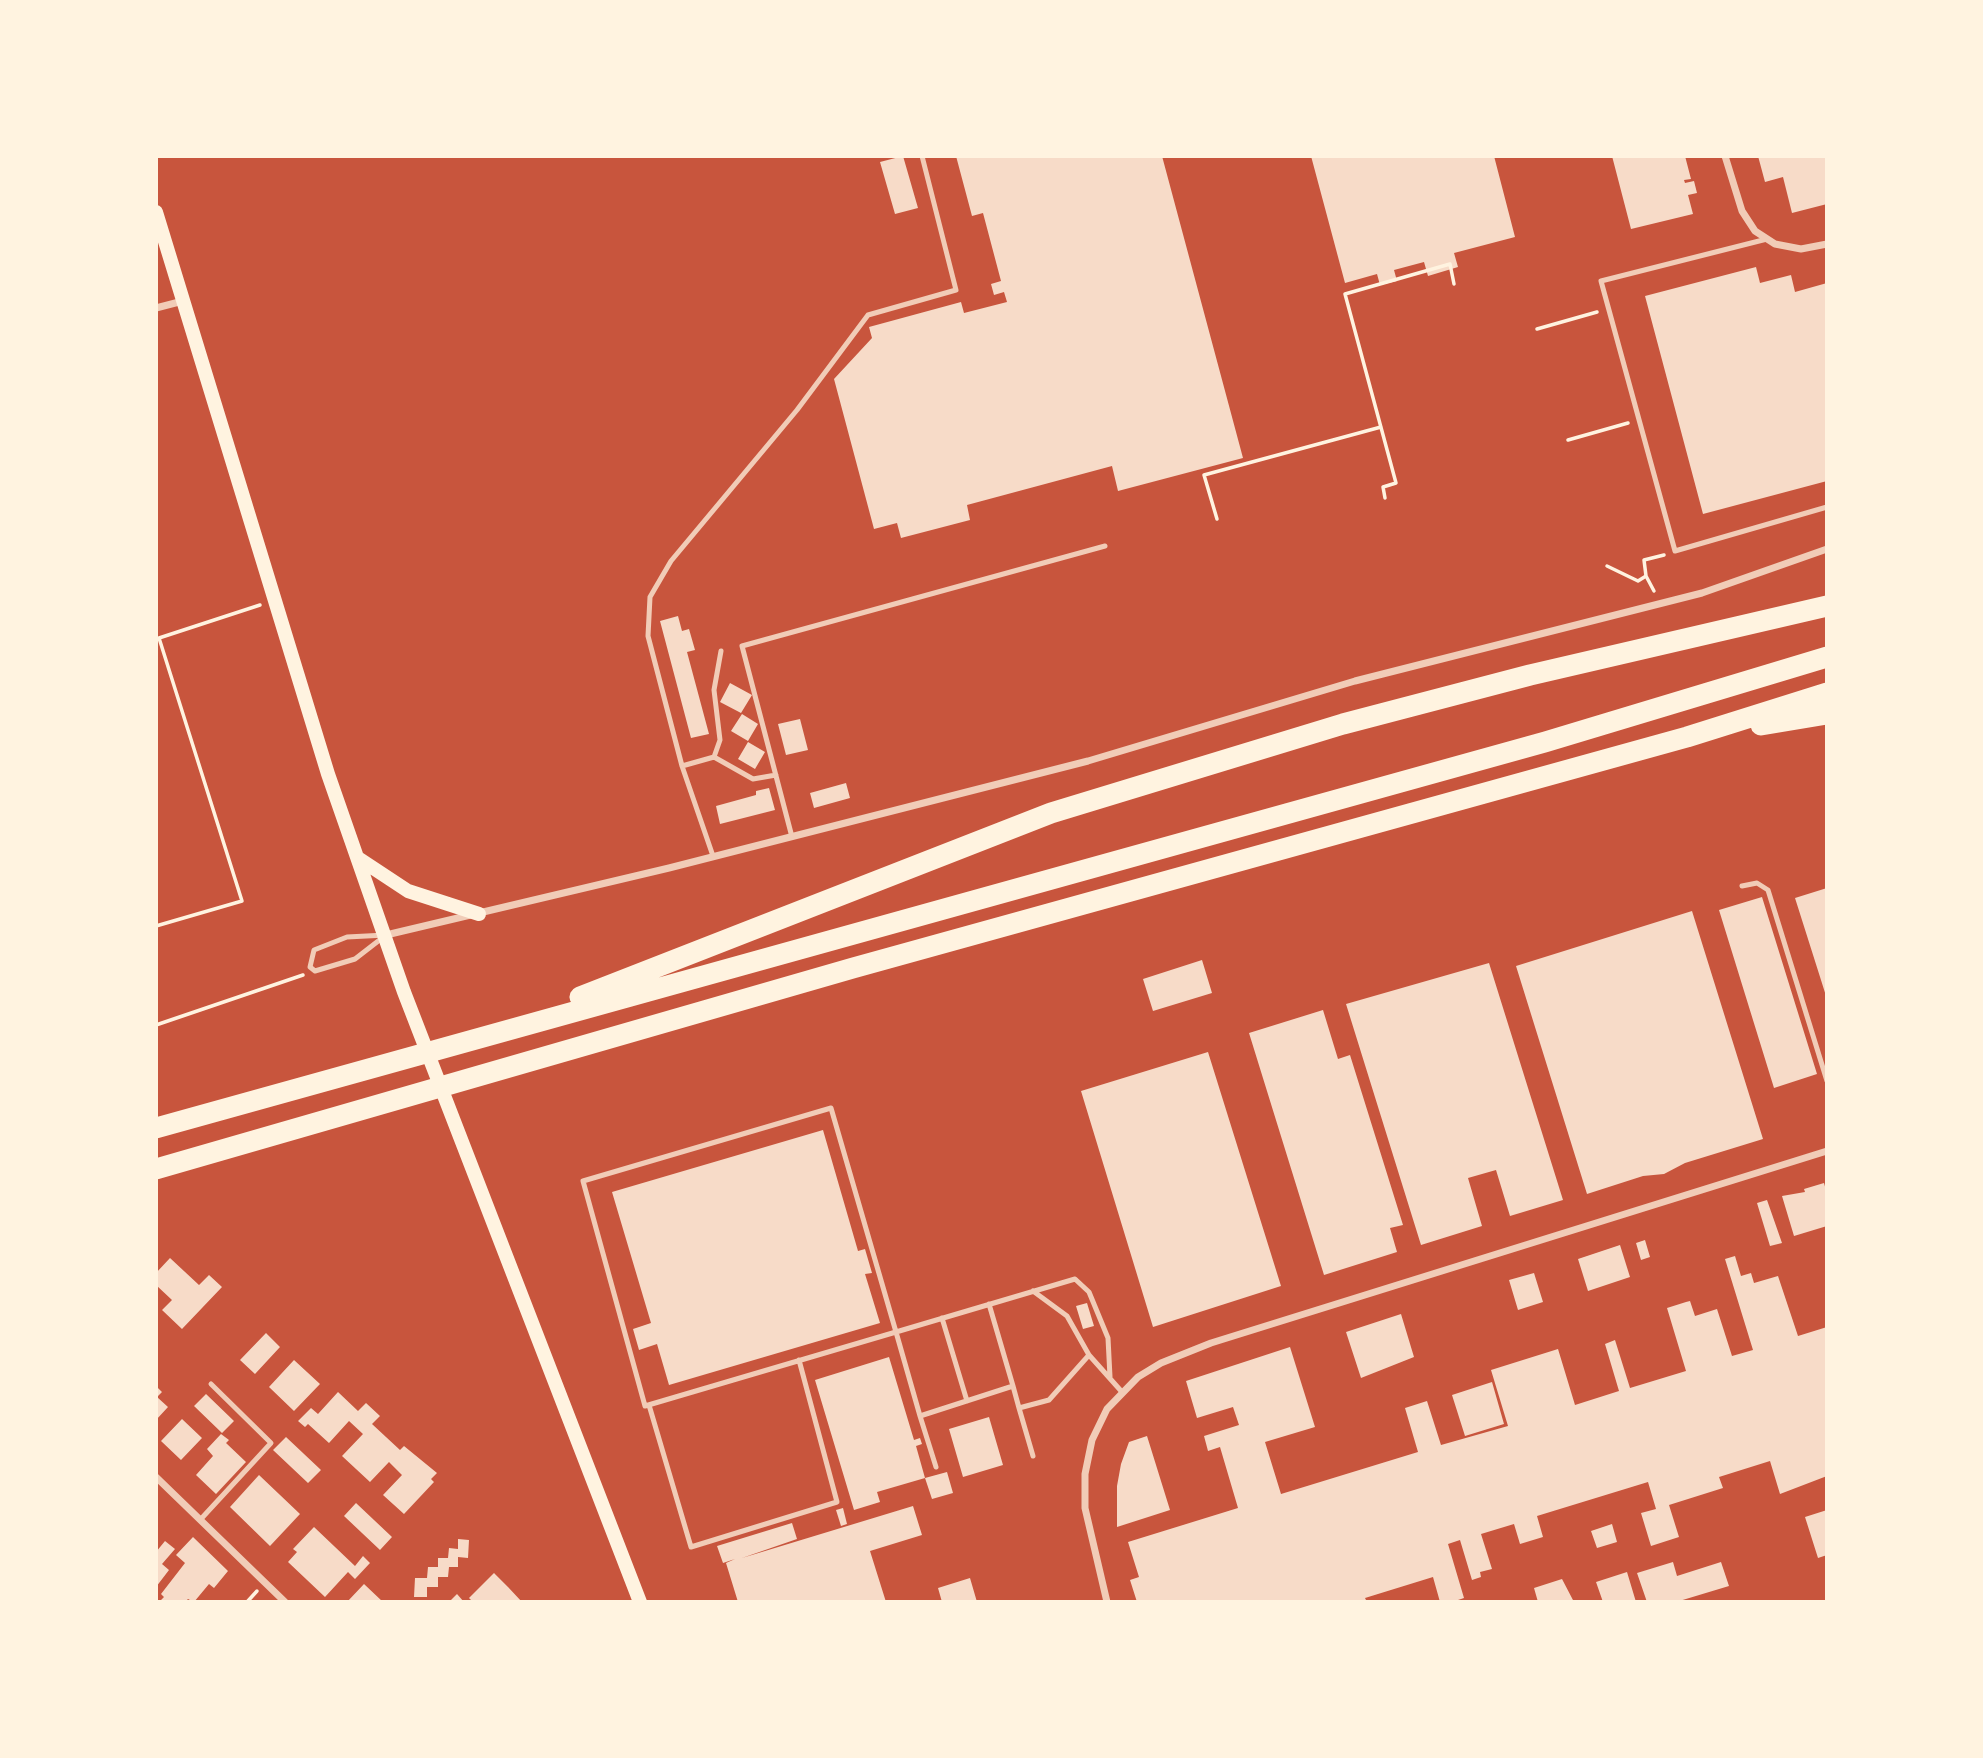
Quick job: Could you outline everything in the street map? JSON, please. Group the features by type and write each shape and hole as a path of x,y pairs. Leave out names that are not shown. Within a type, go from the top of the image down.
{"highway":[{"path":"474,1039 1051,813 1343,724 1530,675 1827,607"},
{"path":"156,1128 1545,742 1827,657"},
{"path":"156,1168 853,968 1687,737 1827,693"},
{"path":"1687,737 1827,715"}],"main road":[{"path":"156,215 277,600 328,774 404,992 640,1602"},
{"path":"358,858 408,891 479,914"}],"street":[{"path":"1726,156 1742,212 1755,231 1775,244 1801,249 1827,244"},
{"path":"156,308 184,301"},
{"path":"386,935 792,837 1088,761 1369,677 1702,593 1827,549"},
{"path":"1107,1602 1085,1508 1085,1475 1092,1440 1107,1409 1138,1377 1161,1363 1211,1343 1827,1151"},
{"path":"156,1477 285,1602"}],"lane":[{"path":"713,856 682,766 648,635 650,597 671,561 797,410 868,315 956,290 922,156"},
{"path":"1767,239 1601,281 1675,551 1827,507"},
{"path":"792,837 741,646 1105,546"},
{"path":"713,757 720,740 714,690 721,651"},
{"path":"682,766 713,757 753,779 776,775"},
{"path":"1742,886 1757,883 1768,890 1827,1081"},
{"path":"386,935 355,958 315,971 310,967 314,950 347,937 386,935"},
{"path":"936,1467 920,1416 896,1332 831,1108 583,1181 645,1406 896,1332 989,1304 1033,1292 1075,1279 1089,1292 1108,1338 1110,1377"},
{"path":"1033,1292 1067,1316 1089,1355 1122,1392"},
{"path":"989,1304 1033,1457"},
{"path":"942,1318 967,1401"},
{"path":"1019,1408 1049,1400 1089,1355"},
{"path":"649,1405 691,1547 837,1502 799,1360"},
{"path":"200,1520 271,1443 211,1384"},
{"path":"920,1416 1013,1386"}],"path":[{"path":"1385,498 1383,487 1396,483 1345,294 1450,264 1454,284"},
{"path":"1537,329 1609,308"},
{"path":"1568,440 1640,419"},
{"path":"1217,519 1204,475 1381,427"},
{"path":"1654,591 1646,576 1644,560 1675,551"},
{"path":"1607,566 1638,581 1646,576"},
{"path":"156,926 242,901 157,639 277,600"},
{"path":"156,1025 315,971"}],"building":[{"path":"903,156 918,208 895,214 880,162"},
{"path":"956,156 1162,156 1243,458 1118,491 1112,466 967,505 970,520 901,538 897,523 874,529 834,379 872,338 869,327 961,302 964,313 1007,302 1004,292 994,295 991,284 1001,281 983,213 972,216"},
{"path":"1311,156 1494,156 1515,237 1454,253 1458,267 1428,276 1424,262 1394,270 1397,281 1380,285 1377,274 1345,283"},
{"path":"1612,156 1685,156 1691,179 1684,180 1685,183 1694,181 1697,193 1688,195 1693,214 1631,229"},
{"path":"1758,156 1827,156 1827,204 1792,213 1783,177 1765,182"},
{"path":"1756,267 1760,283 1791,275 1795,292 1827,283 1827,481 1703,514 1645,296"},
{"path":"678,616 682,631 689,629 695,650 687,652 709,734 691,738 660,621"},
{"path":"730,683 752,695 741,713 720,702"},
{"path":"742,714 758,724 748,741 731,731"},
{"path":"800,719 808,750 786,755 778,724"},
{"path":"748,742 765,752 755,769 738,759"},
{"path":"846,783 850,798 814,808 810,793"},
{"path":"769,788 775,810 720,824 716,806 756,795 756,791"},
{"path":"1827,888 1827,999 1795,898"},
{"path":"1762,897 1817,1074 1774,1088 1719,910"},
{"path":"1692,911 1763,1139 1685,1163 1664,1174 1643,1176 1587,1194 1516,966"},
{"path":"1202,960 1212,993 1153,1011 1143,979"},
{"path":"1489,963 1563,1200 1510,1216 1496,1170 1468,1178 1482,1226 1421,1245 1346,1004"},
{"path":"1323,1010 1338,1059 1350,1055 1403,1225 1390,1228 1397,1252 1324,1275 1249,1033"},
{"path":"1208,1052 1281,1286 1153,1327 1081,1091"},
{"path":"823,1130 858,1251 865,1249 872,1273 865,1274 880,1323 669,1385 657,1344 639,1350 633,1329 651,1323 612,1192"},
{"path":"1824,1183 1827,1194 1827,1226 1794,1236 1782,1196 1805,1192 1804,1189"},
{"path":"1767,1200 1782,1243 1770,1246 1757,1203"},
{"path":"1645,1240 1650,1257 1641,1260 1636,1243"},
{"path":"1620,1245 1630,1277 1588,1291 1578,1259"},
{"path":"1735,1256 1741,1276 1751,1273 1754,1283 1778,1276 1798,1336 1827,1327 1827,1476 1780,1494 1770,1461 1719,1477 1723,1488 1669,1505 1679,1537 1651,1546 1641,1513 1656,1509 1648,1482 1537,1516 1543,1537 1520,1544 1514,1524 1481,1534 1492,1569 1480,1572 1481,1577 1472,1580 1460,1540 1448,1544 1464,1598 1452,1602 1440,1602 1433,1577 1365,1598 1367,1602 1137,1602 1130,1580 1139,1577 1128,1542 1238,1508 1220,1447 1208,1451 1204,1436 1239,1425 1233,1407 1197,1418 1186,1381 1290,1347 1315,1427 1265,1442 1281,1494 1418,1452 1405,1408 1427,1401 1441,1445 1508,1426 1491,1370 1558,1349 1575,1405 1619,1391 1605,1344 1615,1340 1630,1388 1686,1371 1667,1308 1686,1302 1690,1301 1695,1316 1717,1309 1732,1356 1753,1350 1725,1259"},
{"path":"170,1258 199,1285 209,1275 222,1287 182,1329 162,1310 172,1300 156,1285 156,1273"},
{"path":"1534,1273 1543,1302 1518,1310 1509,1280"},
{"path":"1087,1303 1094,1326 1083,1329 1076,1306"},
{"path":"1401,1314 1414,1357 1361,1378 1346,1332"},
{"path":"266,1333 280,1347 255,1374 240,1360"},
{"path":"889,1357 914,1440 920,1438 922,1444 916,1446 925,1478 877,1492 880,1502 854,1510 815,1380"},
{"path":"294,1360 320,1384 294,1411 269,1387"},
{"path":"1492,1382 1504,1424 1465,1436 1452,1395"},
{"path":"156,1386 162,1392 157,1397 168,1407 156,1420"},
{"path":"338,1392 358,1411 366,1403 380,1416 372,1424 400,1450 404,1446 437,1473 431,1479 434,1482 404,1514 383,1495 402,1475 389,1462 370,1482 342,1456 363,1434 349,1421 329,1443 308,1424 305,1427 298,1421 311,1408 318,1414"},
{"path":"206,1394 234,1421 222,1433 194,1406"},
{"path":"989,1417 1003,1465 963,1477 949,1429"},
{"path":"182,1419 202,1438 181,1460 161,1441"},
{"path":"221,1434 229,1440 226,1443 246,1462 216,1494 196,1475 213,1456 207,1449"},
{"path":"1147,1436 1170,1510 1117,1527 1117,1486 1121,1464 1129,1442"},
{"path":"286,1437 321,1470 308,1483 273,1450"},
{"path":"947,1472 953,1493 932,1499 925,1478"},
{"path":"259,1475 300,1514 270,1546 230,1507"},
{"path":"356,1503 392,1537 380,1550 344,1516"},
{"path":"913,1506 922,1535 870,1551 886,1602 738,1602 726,1563 735,1559 723,1563 717,1546 792,1523 797,1539 742,1558"},
{"path":"843,1508 847,1524 841,1526 836,1510"},
{"path":"1827,1510 1827,1555 1818,1558 1805,1517"},
{"path":"1612,1524 1617,1542 1597,1548 1591,1531"},
{"path":"314,1527 355,1566 363,1556 370,1563 355,1579 348,1572 325,1597 288,1562 297,1552 293,1549"},
{"path":"193,1537 228,1571 214,1588 209,1584 194,1602 188,1599 185,1602 159,1602 164,1597 161,1594 185,1563 176,1555"},
{"path":"458,1539 469,1540 468,1558 458,1557 458,1567 449,1567 448,1577 438,1577 438,1587 427,1587 427,1597 414,1597 415,1578 427,1578 428,1567 438,1567 438,1558 448,1558 449,1548 458,1549"},
{"path":"165,1541 175,1549 162,1564 169,1570 156,1587 156,1552"},
{"path":"1673,1562 1677,1576 1721,1562 1729,1586 1676,1602 1647,1602 1637,1573"},
{"path":"1627,1572 1636,1602 1603,1602 1596,1582"},
{"path":"494,1573 522,1602 473,1602 469,1598"},
{"path":"970,1578 977,1602 942,1602 938,1588"},
{"path":"1562,1579 1574,1602 1538,1602 1534,1588"},
{"path":"364,1584 383,1602 347,1602"},
{"path":"457,1594 464,1602 449,1602"}]}
